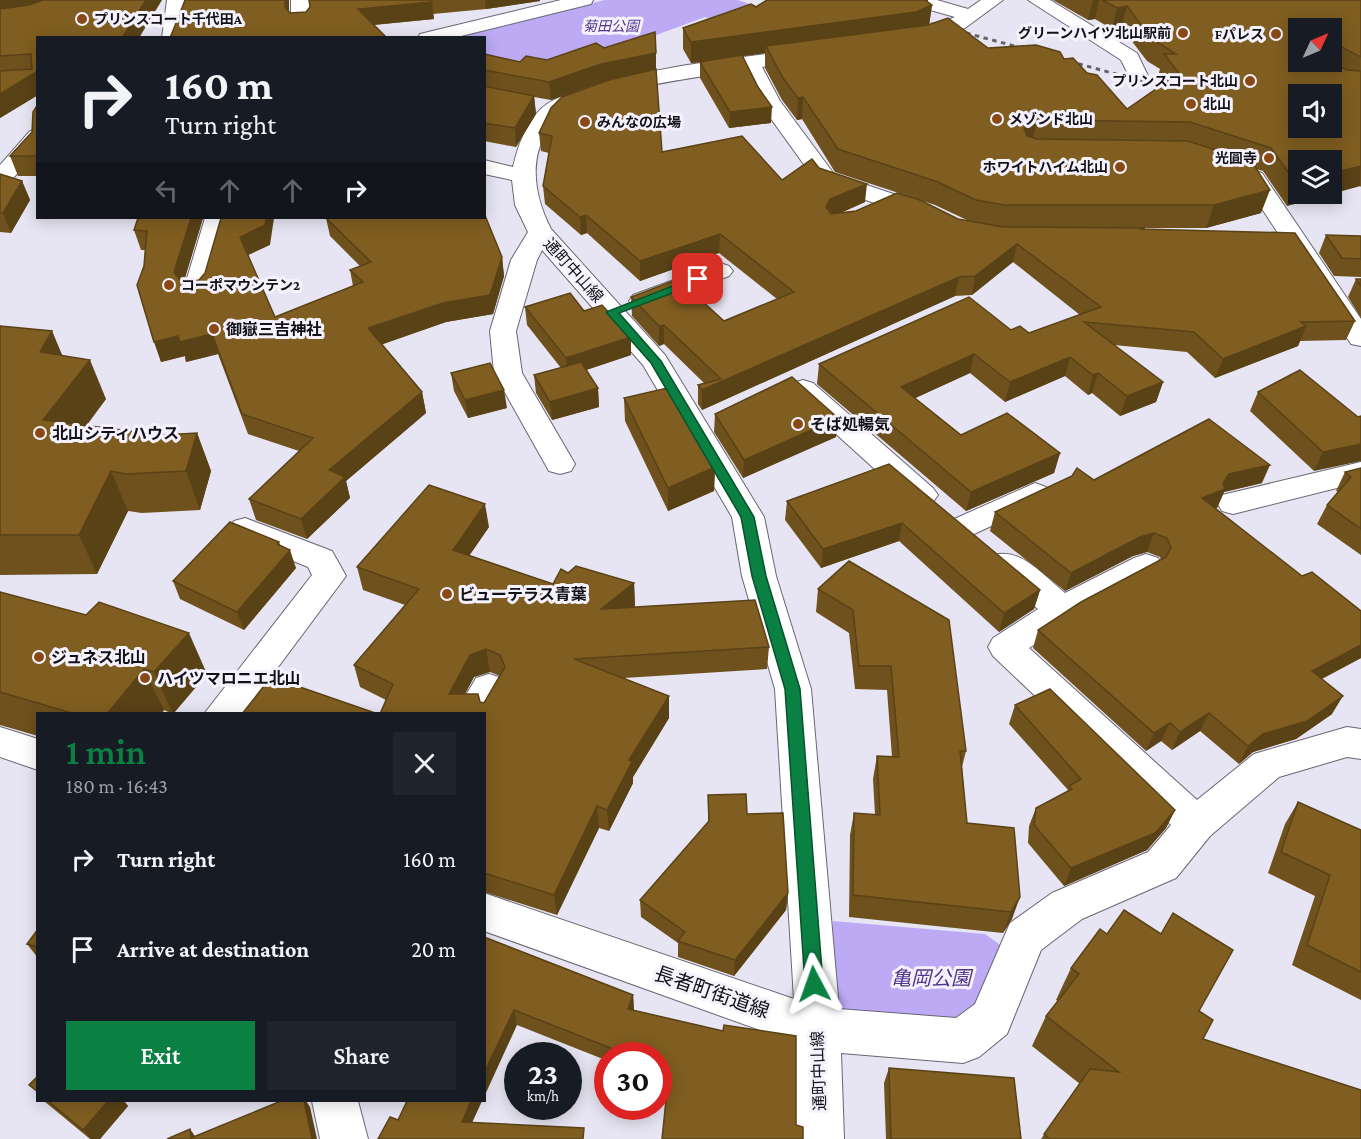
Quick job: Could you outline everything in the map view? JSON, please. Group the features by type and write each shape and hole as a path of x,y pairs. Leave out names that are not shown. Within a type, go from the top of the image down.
{"street":[{"path":"172,36 174,3 177,0"},
{"path":"300,0 302,24"},
{"path":"436,36 584,0"},
{"path":"916,0 972,16"},
{"path":"904,42 972,16 994,0"},
{"path":"1037,0 1130,57 1138,76"},
{"name":"通町中山線","path":"820,1139 818,1029 793,689 759,576 748,517 655,361 540,232 526,205 523,176 535,116 609,88 748,62 835,51"},
{"path":"748,62 770,102 826,179 945,221"},
{"path":"0,179 36,138"},
{"path":"1214,164 1254,178 1280,238 1326,286 1361,338"},
{"path":"486,167 523,176"},
{"path":"859,215 892,201"},
{"path":"196,292 217,219"},
{"path":"540,232 524,260 503,331 508,373 560,464"},
{"path":"612,312 720,271"},
{"path":"1326,286 1361,287"},
{"path":"795,381 927,499 1062,610"},
{"path":"695,427 724,413"},
{"path":"1233,503 1361,472"},
{"path":"963,528 1055,485"},
{"path":"224,712 329,576 320,559 245,529"},
{"path":"1146,566 1062,610 1005,647 1196,824"},
{"path":"0,742 36,754"},
{"name":"長者町街道線","path":"486,913 818,1029 963,1041 991,1019 1025,937 1067,906 1162,865 1196,824 1267,765 1347,742 1361,744"},
{"path":"335,1102 344,1139"}],"green space":[{"name":"菊田公園","path":"605,0 738,0 768,10 725,24 705,17 632,44 600,50 567,52 541,64 486,59 486,36 454,36"},
{"name":"亀岡公園","path":"833,921 985,934 1006,949 983,1011 958,1030 829,1017"}],"building":[{"path":"43,0 146,0 123,36 36,36 36,72 0,94 0,71 32,69 31,54 0,56 0,9 29,5"},
{"path":"185,0 285,0 285,7 290,13 306,12 310,7 309,0 429,0 432,2 358,9 385,36 171,36 179,21"},
{"path":"767,0 925,0 932,5 916,12 691,42 683,28 751,4 756,7"},
{"path":"1102,0 1361,0 1361,57 1342,47 1342,18 1288,18 1288,72 1342,72 1342,68 1361,71 1361,166 1342,171 1342,150 1288,150 1288,172 1271,148 1190,122 1037,120 1028,122 1024,128 1027,136 1037,139 1188,141 1252,162 1270,190 1214,205 1004,205 976,200 938,182 838,149 803,97 798,98 783,78 766,46 928,25 948,18 988,48 1036,45 1060,52 1064,59 1073,58 1087,73 1097,75 1127,109 1179,73 1164,54 1176,54 1152,39 1127,6 1117,8"},
{"path":"655,32 656,53 601,64 549,82 486,70 486,54 520,62 526,56 547,60 596,43 604,48"},
{"path":"742,55 758,87 772,107 730,112 700,62"},
{"path":"656,69 662,152 742,136 782,180 812,159 819,168 867,184 830,199 826,207 831,214 856,211 897,193 920,200 958,219 1003,227 1145,228 1140,229 1295,233 1355,321 1301,322 1306,326 1223,359 1194,332 1084,322 1163,382 1127,396 1098,373 1093,375 1070,357 1010,382 974,354 901,387 961,435 1007,413 1060,453 971,492 819,364 969,297 1011,330 1020,326 1029,333 1101,307 1017,244 975,276 959,277 702,390 698,385 721,379 664,325 659,326 631,297 678,279 724,321 794,292 720,234 640,261 586,215 580,217 543,186 552,136 539,133 551,108 562,97 609,80"},
{"path":"486,86 534,96 515,128 486,123"},
{"path":"36,107 36,156 10,156 32,132 33,112"},
{"path":"0,174 22,181 3,213 0,213"},
{"path":"486,218 502,257 490,295 443,303 368,328 422,392 329,470 345,477 301,519 249,499 313,438 242,414 212,334 180,342 178,336 154,342 137,285 144,266 147,231 134,230 138,219 191,219 174,272 179,279 189,282 199,280 205,273 221,219 266,219 265,225 240,237 275,317 363,282 350,270 371,262 327,219"},
{"path":"1326,235 1361,236 1361,259 1342,258"},
{"path":"570,293 584,311 602,305 631,337 566,358 525,307"},
{"path":"0,326 52,331 40,352 90,360 43,420 161,435 197,433 186,471 126,474 111,471 79,535 0,535"},
{"path":"581,362 598,388 550,402 534,375"},
{"path":"490,363 504,390 465,400 451,373"},
{"path":"1300,370 1358,417 1361,416 1361,444 1323,452 1258,392"},
{"path":"792,377 838,418 744,460 715,414"},
{"path":"667,388 715,467 668,488 624,398"},
{"path":"1209,419 1270,465 1229,474 1223,483 1225,489 1202,498 1302,576 1312,572 1361,611 1361,645 1312,671 1343,696 1307,721 1263,734 1248,746 1209,713 1180,732 1170,723 1154,733 1038,630 1081,602 1166,557 1171,548 1167,538 1154,533 1140,537 1071,573 995,512 1072,476 1077,468 1094,480"},
{"path":"889,464 1040,590 1004,613 902,523 823,549 787,501"},
{"path":"1361,468 1361,529 1327,505 1351,477 1345,472"},
{"path":"429,485 485,504 453,550 553,584 561,569 568,573 576,566 634,583 601,609 755,600 769,647 574,659 669,696 629,760 632,762 607,810 597,806 554,895 486,874 486,712 381,712 393,684 354,665 419,589 357,567","holes":["486,649 500,655 505,667 484,703 480,702 478,694 449,694 470,655"]},
{"path":"230,522 279,542 277,544 290,550 237,612 173,581"},
{"path":"849,561 949,620 966,751 960,751 967,823 1014,828 1020,897 1011,912 853,895 854,813 880,815 877,756 899,757 891,666 859,666 853,610 818,589"},
{"path":"0,592 86,615 99,602 189,633 154,672 144,669 109,712 68,712 0,692"},
{"path":"271,677 372,712 244,712"},
{"path":"1050,689 1175,810 1155,833 1071,868 1034,825 1036,808 1072,789 1069,786 1081,779 1015,705"},
{"path":"746,794 747,814 783,813 788,893 735,960 678,941 685,932 640,900 709,821 708,795"},
{"path":"1298,802 1361,830 1361,972 1307,945 1330,875 1281,852"},
{"path":"1124,910 1161,934 1173,913 1233,950 1199,1011 1213,1020 1203,1039 1361,1090 1361,1139 1050,1139 1044,1134 1090,1069 1119,1072 1046,1016 1079,974 1071,968 1100,929 1107,934"},
{"path":"36,932 36,946 27,944"},
{"path":"486,938 633,995 628,1009 723,1031 724,1025 796,1036 796,1125 803,1127 803,1139 662,1139 664,1120 672,1120 672,1042 595,1042 514,1010 486,1069"},
{"path":"889,1068 1014,1078 1021,1139 891,1139"},
{"path":"36,1078 36,1090 29,1085"},
{"path":"49,1102 107,1102 83,1130"},
{"path":"279,1102 304,1102 312,1139 167,1139 190,1129 191,1138"},
{"path":"407,1102 471,1102 462,1122 584,1128 583,1139 378,1139 390,1117 398,1120"}],"railway":[{"path":"914,19 1033,51"},
{"path":"1061,59 1174,90"}],"place":[{"name":"プリンスコート千代田A","path":"82,19"},
{"name":"グリーンハイツ北山駅前","path":"1183,33"},
{"name":"Fパレス","path":"1276,34"},
{"name":"プリンスコート北山","path":"1250,81"},
{"name":"北山","path":"1191,104"},
{"name":"メゾンド北山","path":"997,119"},
{"name":"みんなの広場","path":"585,122"},
{"name":"光圓寺","path":"1269,158"},
{"name":"ホワイトハイム北山","path":"1120,167"},
{"name":"コーポマウンテン2","path":"169,285"},
{"name":"御嶽三吉神社","path":"214,329"},
{"name":"そば処暢気","path":"798,424"},
{"name":"北山シティハウス","path":"40,433"},
{"name":"ビューテラス青葉","path":"447,594"},
{"name":"ジュネス北山","path":"39,657"},
{"name":"ハイツマロニエ北山","path":"145,678"}],"route":[{"path":"698,279 612,312 655,361 748,517 759,576 793,689 814,984"}]}
